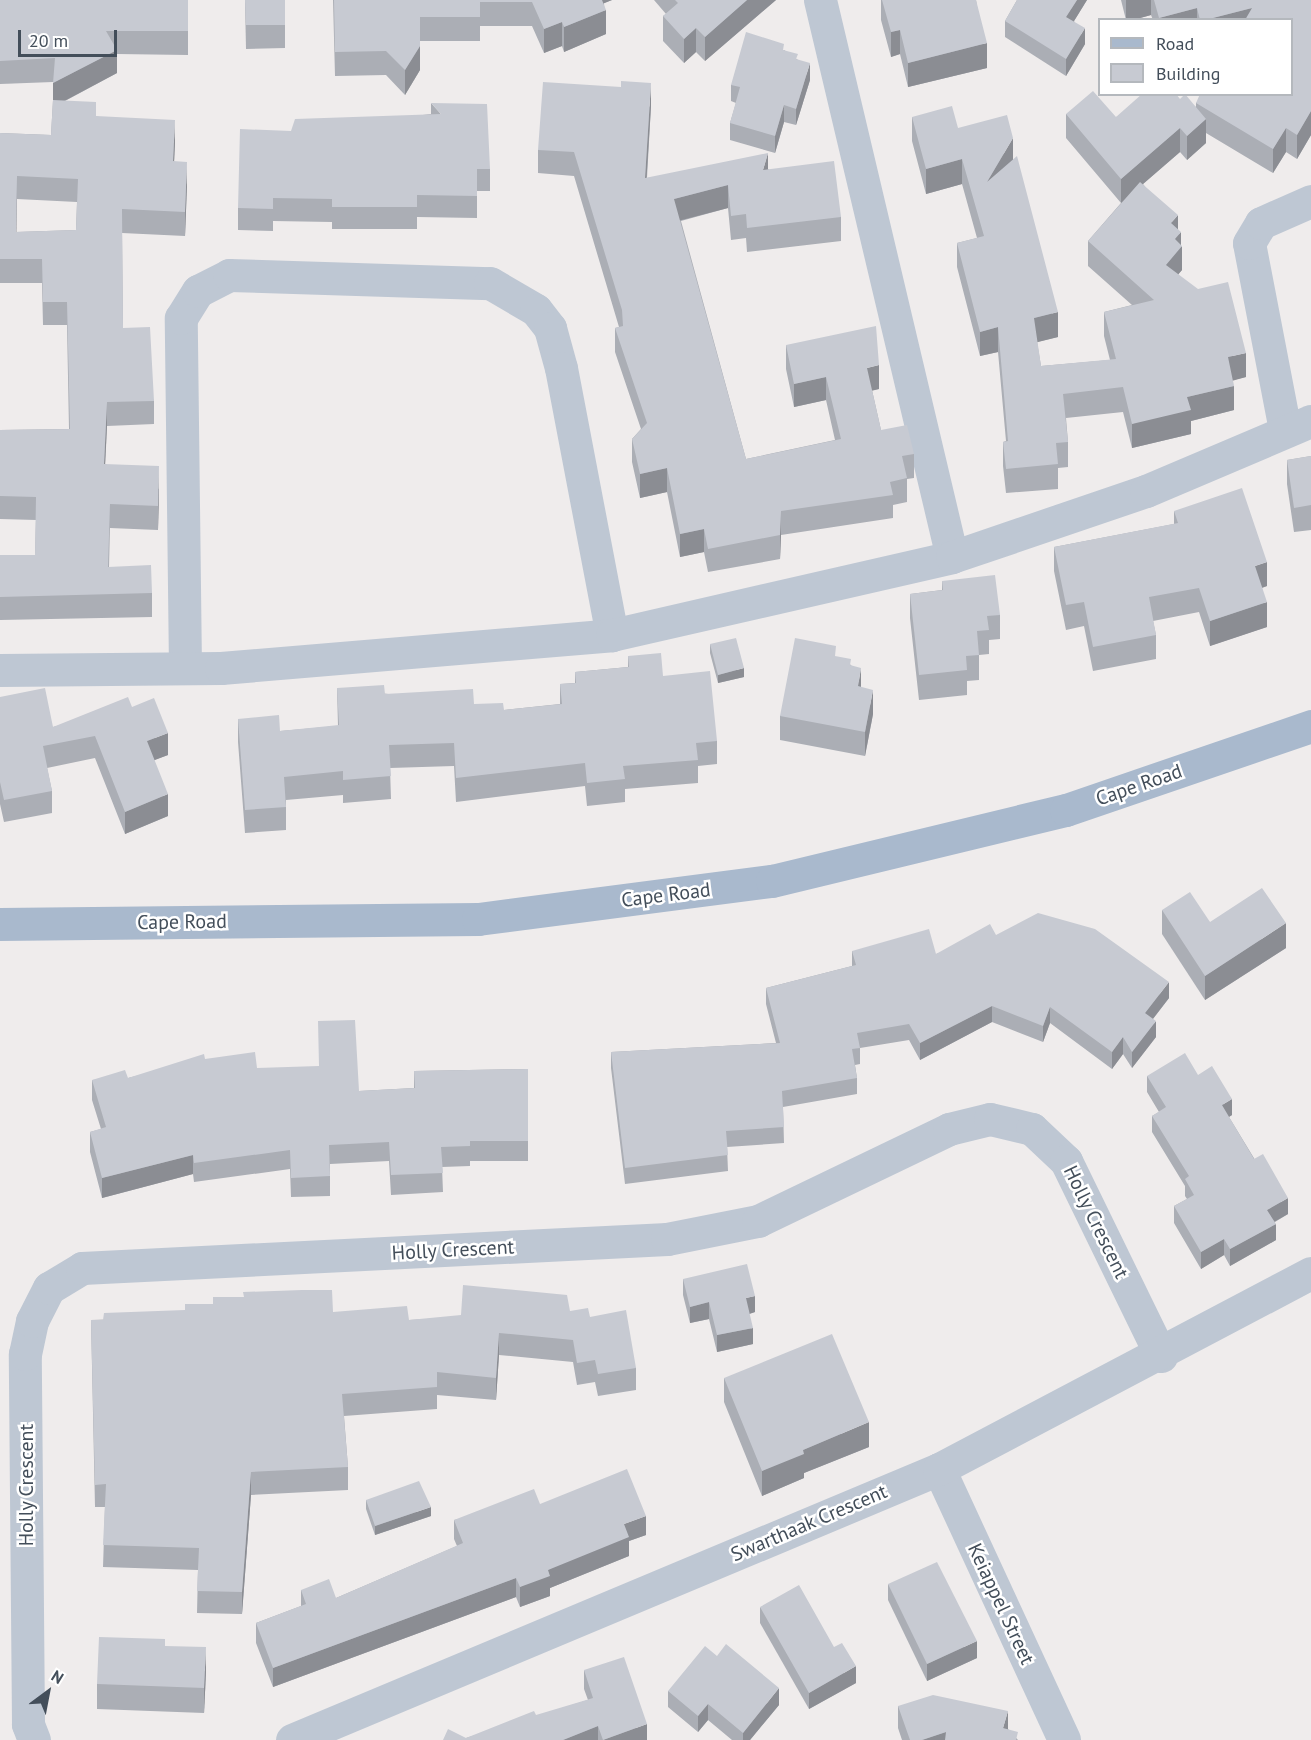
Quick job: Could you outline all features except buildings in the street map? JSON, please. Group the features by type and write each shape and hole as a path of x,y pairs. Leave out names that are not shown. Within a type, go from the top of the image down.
{"main road":[{"name":"Cape Road","path":"0,924 478,919 772,881 1066,810 1311,726"}],"street":[{"path":"820,0 952,557"},
{"path":"0,670 186,668 410,655 612,635 952,557 1146,491 1298,426 1249,243 1261,223 1311,201"},
{"path":"186,668 182,318 198,291 229,275 490,283 536,310 550,328 561,368 612,635"},
{"name":"Holly Crescent","path":"34,1740 28,1724 25,1354 32,1321 49,1288 82,1268 667,1239 758,1221 949,1129 990,1119 1032,1129 1066,1161 1161,1356"},
{"name":"Swarthaak Crescent","path":"292,1740 939,1469 1161,1356 1311,1273"},
{"name":"Keiappel Street","path":"939,1469 1064,1740"}]}
